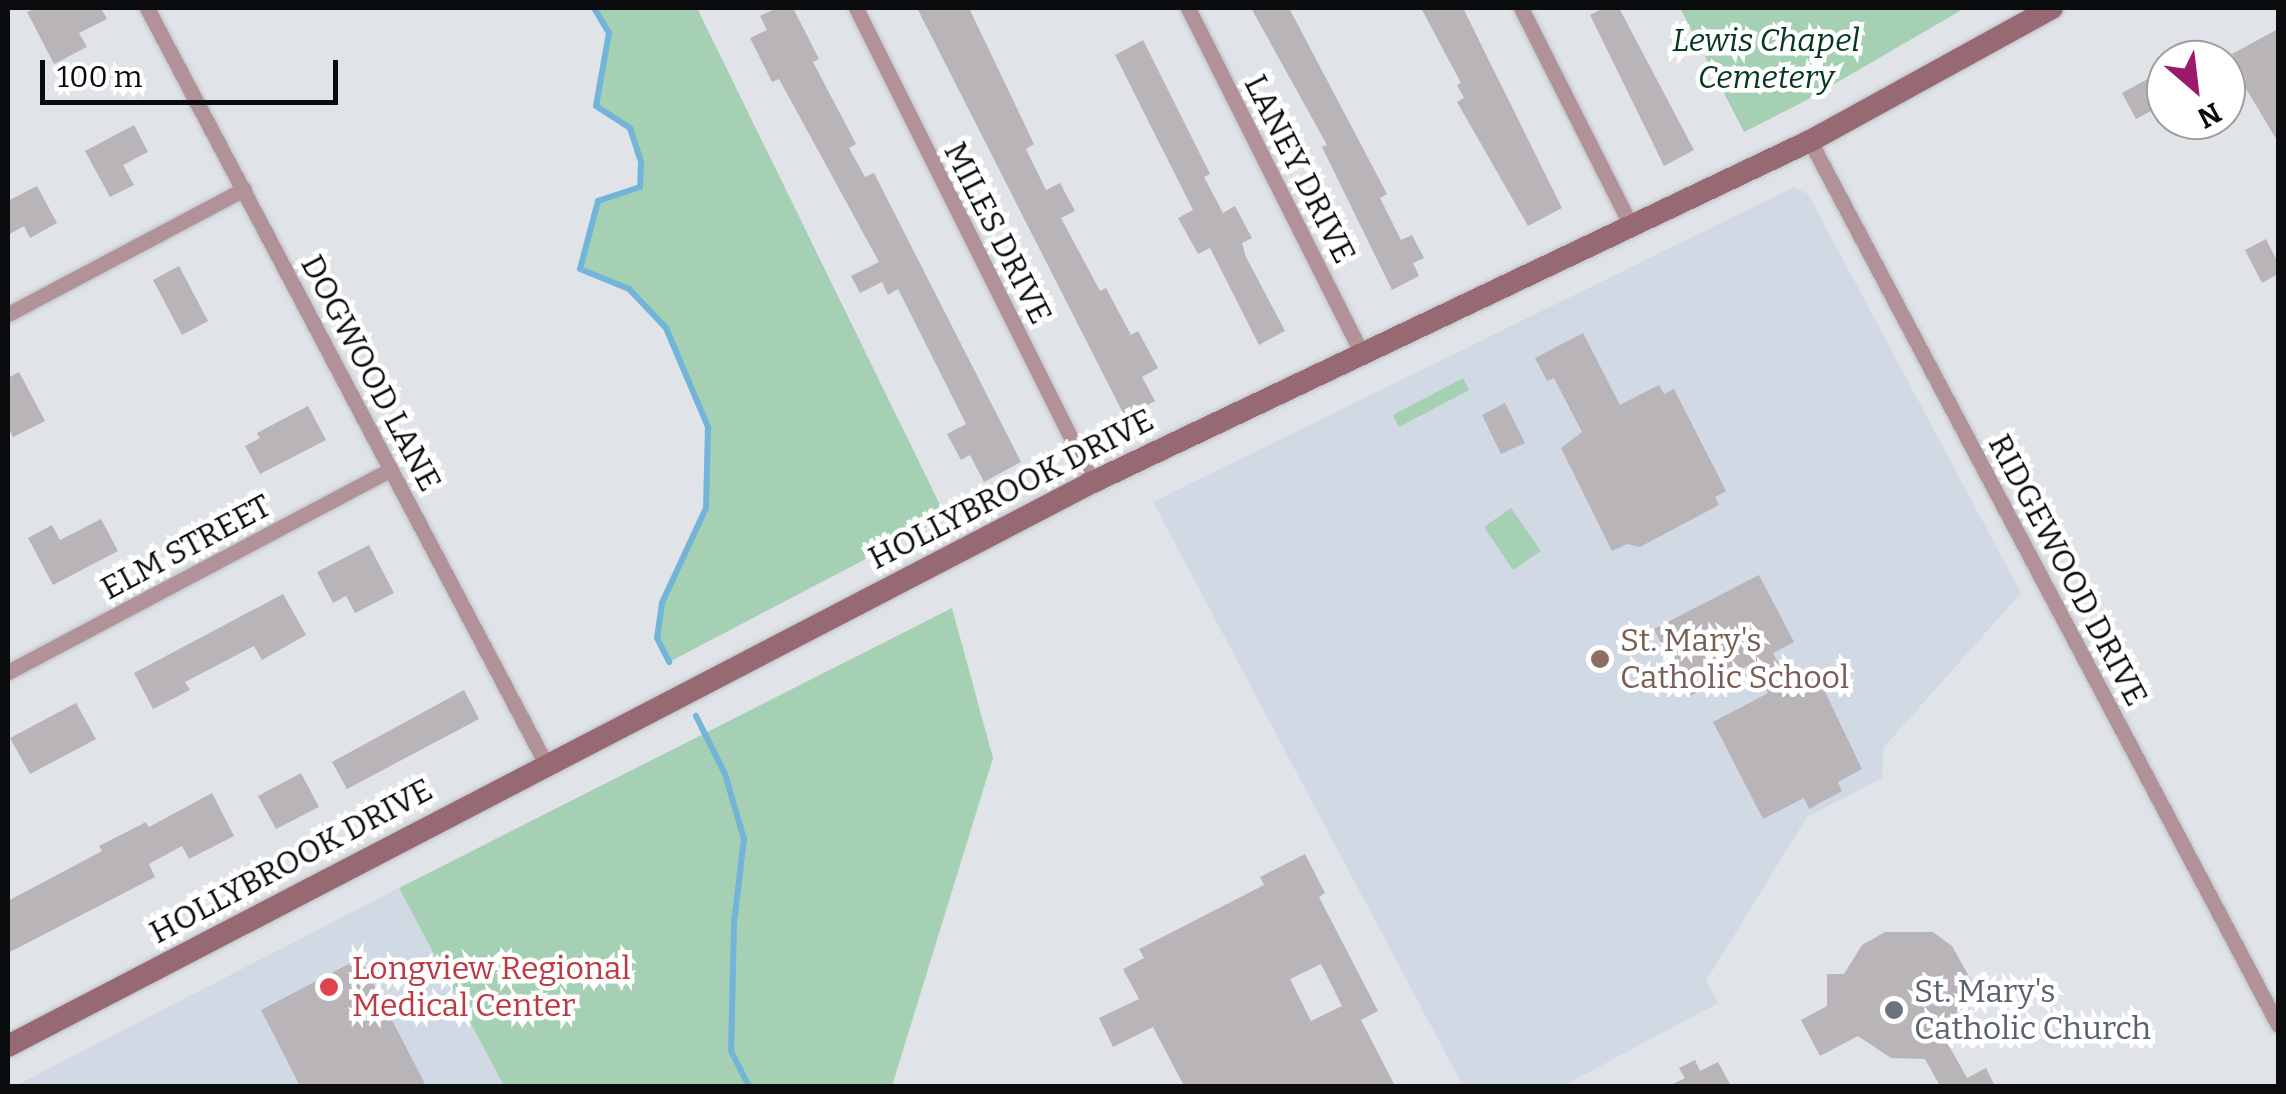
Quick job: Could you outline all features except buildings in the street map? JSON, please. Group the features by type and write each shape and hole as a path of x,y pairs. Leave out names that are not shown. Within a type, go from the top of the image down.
{"main road":[{"name":"HOLLYBROOK DRIVE","path":"8,1046 1093,482 1810,141 2052,8"}],"street":[{"name":"DOGWOOD LANE","path":"147,8 546,764"},
{"name":"MILES DRIVE","path":"856,8 1093,482"},
{"name":"LANEY DRIVE","path":"1188,8 1362,354"},
{"path":"1521,8 1631,226"},
{"name":"RIDGEWOOD DRIVE","path":"1810,141 2278,1025"},
{"path":"8,314 244,189"},
{"name":"ELM STREET","path":"8,672 390,470"}],"shaded area":[{"name":"St. Mary's Catholic School","path":"1794,187 1808,194 2021,593 1884,747 1882,778 1807,817 1706,981 1718,1003 1563,1086 1463,1086 1153,502"},
{"name":"Longview Regional Medical Center","path":"399,888 504,1086 15,1086"}],"green space":[{"path":"594,8 697,8 946,517 669,662 657,638 662,603 706,508 708,427 666,328 629,289 580,269 598,201 640,187 641,162 630,128 596,106 609,33"},
{"name":"Lewis Chapel Cemetery","path":"1680,8 1965,8 1744,132"},
{"path":"1463,378 1469,390 1399,427 1393,415"},
{"path":"1511,508 1541,551 1513,570 1484,527"},
{"path":"952,608 993,758 892,1086 504,1086 399,888"}],"waterway":[{"path":"594,8 609,33 596,106 630,128 641,162 640,187 598,201 580,269 629,289 666,328 708,427 706,508 662,603 657,638 669,662"},
{"path":"696,716 725,774 744,839 734,923 731,1051 749,1086"}],"place":[{"name":"St. Mary's Catholic School","path":"1600,659"},
{"name":"Longview Regional Medical Center","path":"329,987"},
{"name":"St. Mary's Catholic Church","path":"1894,1010"}]}
